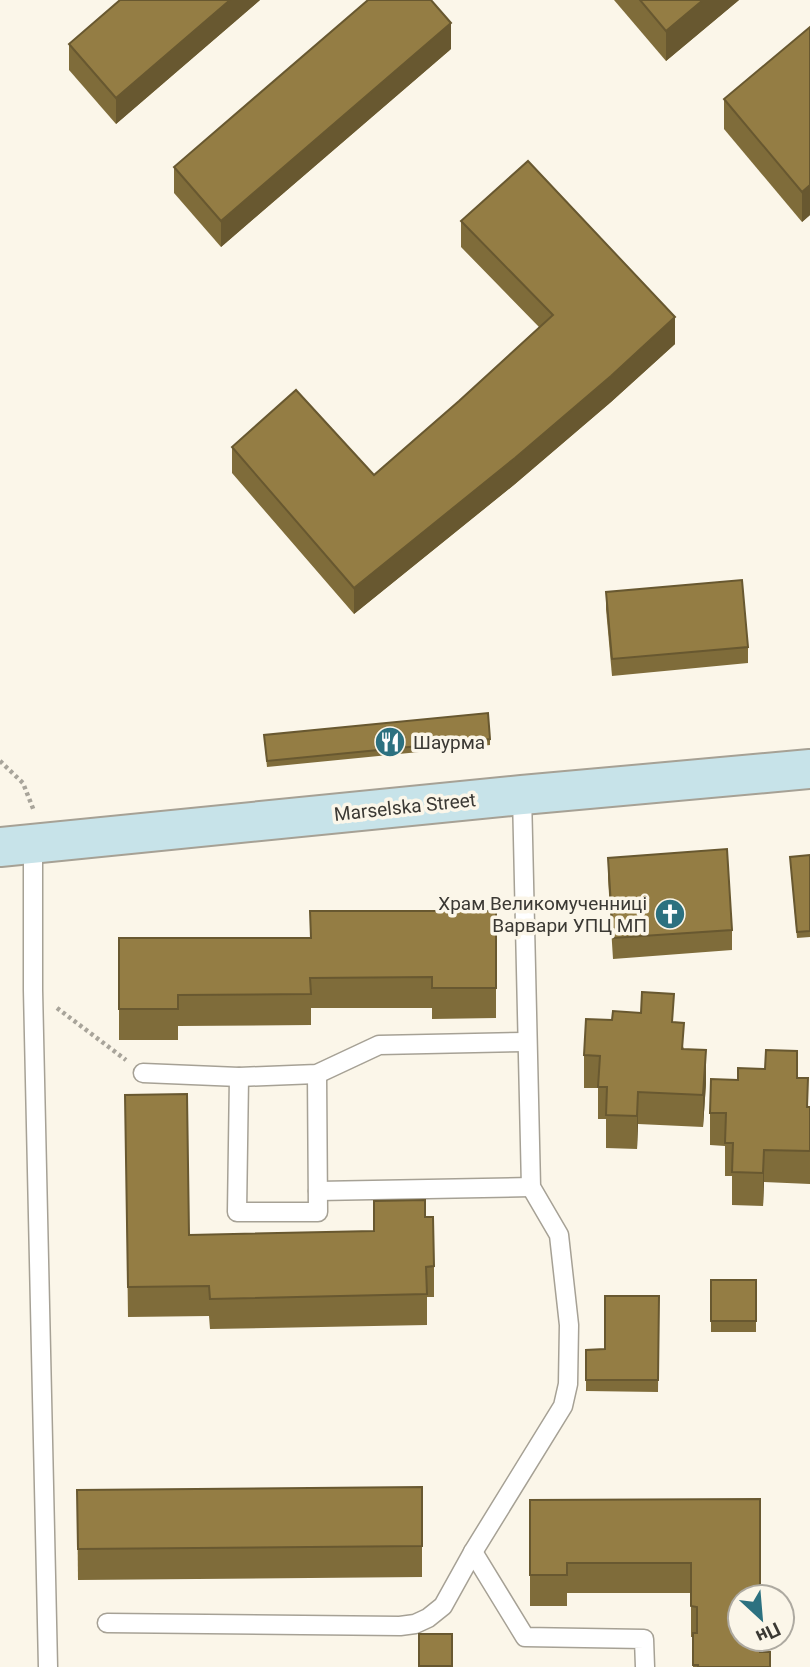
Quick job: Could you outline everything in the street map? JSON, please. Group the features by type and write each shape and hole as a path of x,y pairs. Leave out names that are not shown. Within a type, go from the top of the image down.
{"street":[{"name":"Marselska Street","path":"17,845 810,769"}],"lane":[{"path":"107,1623 400,1626 415,1624 428,1618 443,1606 563,1406 568,1384 569,1325 559,1235 531,1186 522,795"},
{"path":"17,845 33,990 48,1667"},
{"path":"143,1073 239,1077 317,1074 379,1045 526,1042"},
{"path":"239,1077 237,1212 318,1212 317,1074"},
{"path":"318,1191 531,1186"},
{"path":"473,1552 525,1637 644,1639 645,1667"}],"path":[{"path":"0,761 23,783 34,808 17,845"},
{"path":"33,990 143,1073"}],"building":[{"path":"120,0 230,0 116,98 69,44"},
{"path":"368,0 431,0 451,23 221,221 174,167"},
{"path":"640,0 703,0 666,31"},
{"path":"810,27 810,185 802,192 724,99"},
{"path":"528,161 675,317 515,458 354,588 232,447 296,390 374,475 553,315 461,221"},
{"path":"742,580 748,647 612,659 606,592"},
{"path":"488,713 490,739 267,761 264,735"},
{"name":"Храм Великомученниці Варвари УПЦ МП","path":"727,849 732,930 613,938 608,858"},
{"path":"810,855 810,931 797,932 790,857"},
{"path":"310,911 496,911 496,988 432,988 432,977 310,978 311,994 178,995 178,1009 119,1009 119,938 311,938"},
{"path":"642,992 674,994 672,1022 684,1023 682,1049 706,1050 703,1095 638,1092 637,1116 606,1115 607,1087 598,1087 600,1056 584,1055 586,1019 612,1020 613,1011 641,1013"},
{"path":"766,1050 797,1051 797,1078 808,1078 810,1151 764,1150 763,1173 732,1172 733,1143 725,1143 726,1113 710,1113 711,1079 738,1080 738,1068 765,1069"},
{"path":"187,1094 189,1235 374,1231 374,1201 425,1200 425,1217 433,1217 434,1266 426,1267 427,1294 210,1299 209,1286 128,1287 125,1095"},
{"path":"711,1280 756,1280 756,1321 711,1321"},
{"path":"605,1296 659,1296 658,1380 586,1380 586,1350 605,1349"},
{"path":"422,1487 422,1546 78,1549 77,1490"},
{"path":"760,1499 760,1583 726,1583 726,1653 770,1653 770,1667 693,1665 693,1633 697,1633 697,1607 691,1606 691,1563 567,1563 567,1575 530,1575 530,1500"},
{"path":"419,1634 452,1634 452,1666 419,1666"}],"place":[{"name":"Шаурма","path":"390,742"},
{"name":"Храм Великомученниці Варвари УПЦ МП","path":"670,914"}]}
